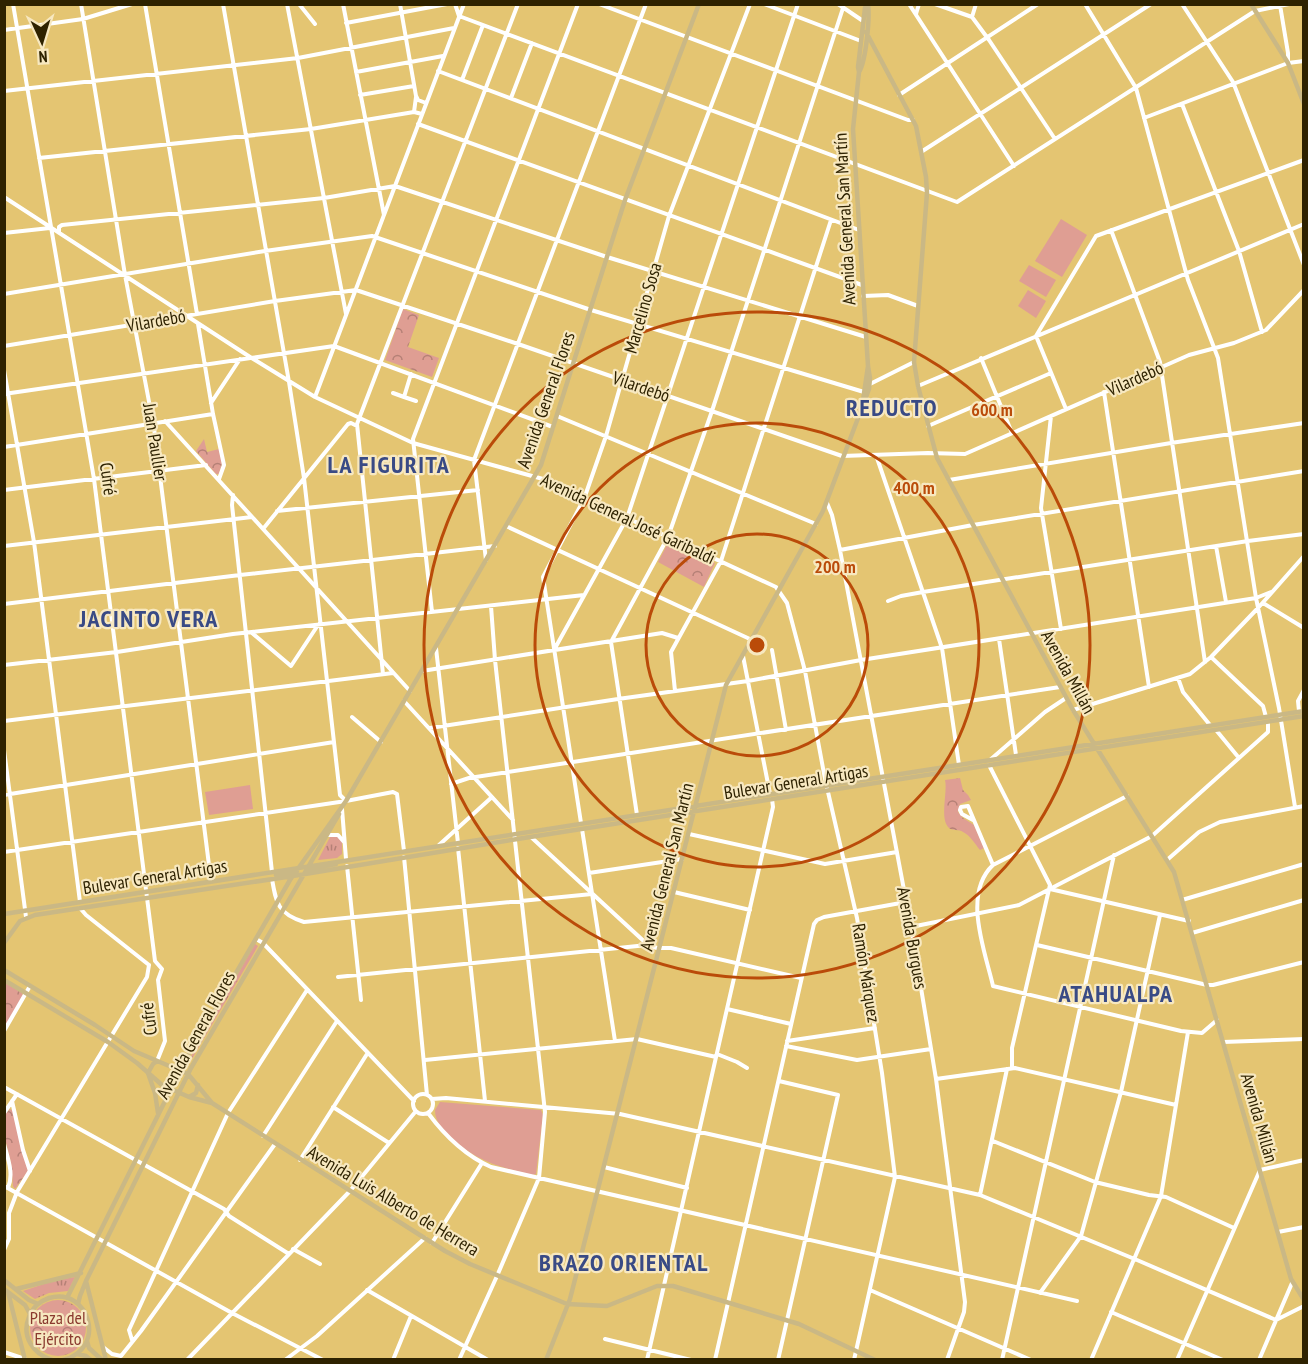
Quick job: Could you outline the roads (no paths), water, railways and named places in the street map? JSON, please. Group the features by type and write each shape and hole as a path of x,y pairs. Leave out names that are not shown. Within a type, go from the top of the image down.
{"main road":[{"name":"Avenida General Flores","path":"78,1304 86,1281 188,1074 543,460 625,200 699,4"},
{"name":"Avenida General San Martín","path":"863,400 866,397 868,366 853,129 863,21 867,4"},
{"name":"Avenida General San Martín","path":"862,40 866,32 867,4"},
{"path":"1251,4 1288,63 1304,104"},
{"name":"Avenida Millán","path":"866,32 913,120 921,152 927,193 914,362 936,454 1066,698 1174,872 1293,1283 1304,1300"},
{"name":"Avenida Millán","path":"862,40 875,50"},
{"name":"Avenida General San Martín","path":"546,1359 567,1305 598,1192 726,685 823,511 868,383"},
{"name":"Bulevar General Artigas","path":"883,779 960,765 990,763 1016,756 1093,743 1302,713"},
{"name":"Bulevar General Artigas","path":"265,880 296,871 338,864 346,859 404,854 883,779 1096,749 1216,730 1267,719"},
{"name":"Bulevar General Artigas","path":"515,836 531,837 638,815 695,808"},
{"name":"Avenida General Flores","path":"67,1298 180,1070 296,871 342,809"},
{"name":"Bulevar General Artigas","path":"146,895 211,881 272,872 347,866 438,846 458,845"},
{"name":"Bulevar General Artigas","path":"4,914 25,914 146,895 272,879 296,871"},
{"path":"4,943 25,914"},
{"name":"Avenida Luis Alberto de Herrera","path":"4,970 134,1051 188,1074 212,1103"},
{"name":"Avenida Luis Alberto de Herrera","path":"4,980 108,1042 157,1081 189,1097 212,1103 457,1258 567,1305 608,1306 648,1289 665,1285"},
{"name":"Cufré","path":"148,1073 157,1061"},
{"path":"148,1073 155,1093 158,1115"},
{"path":"189,1097 196,1093 198,1085"},
{"path":"16,1289 81,1273"},
{"path":"4,1280 29,1300 38,1304"},
{"path":"86,1281 104,1359"},
{"path":"665,1285 787,1320 875,1359"},
{"path":"7,1290 25,1305 30,1314"},
{"path":"7,1290 25,1359"},
{"path":"52,1359 37,1352 31,1345 27,1332 30,1314 38,1304 54,1297 67,1298 78,1304 88,1319 87,1341 77,1354"},
{"path":"87,1341 89,1348 104,1359"},
{"path":"37,1352 37,1359"},
{"path":"63,1359 77,1354 91,1359"}],"street":[{"name":"Cufré","path":"13,4 94,479 155,961 162,969 158,980 165,1041 157,1061"},
{"name":"Juan Paullier","path":"81,4 125,275 154,423 211,881"},
{"path":"4,30 83,19 132,4"},
{"path":"145,4 197,314"},
{"path":"223,4 290,382 318,589 320,625 340,795 346,801"},
{"path":"287,4 346,315"},
{"path":"299,4 315,24"},
{"path":"343,4 384,216"},
{"path":"400,4 416,96 414,112"},
{"path":"346,23 447,4"},
{"path":"455,4 459,16"},
{"path":"315,397 464,4"},
{"path":"382,674 357,426 518,4"},
{"path":"432,612 413,439 578,4"},
{"path":"598,4 856,101 913,120"},
{"path":"486,561 474,460 646,4"},
{"name":"Marcelino Sosa","path":"615,1041 543,576 584,499 606,436 669,216 750,4"},
{"path":"764,4 862,40"},
{"path":"554,651 627,518 798,4"},
{"path":"838,4 863,21"},
{"path":"909,4 1014,166"},
{"path":"916,15 919,4"},
{"path":"935,4 972,17 988,37 1055,139"},
{"path":"972,17 976,4"},
{"path":"899,95 1038,4"},
{"path":"1085,4 1136,88 1188,280 1218,358 1256,598 1281,717 1295,807"},
{"path":"921,152 1151,4"},
{"path":"1182,4 1234,84 1304,265"},
{"path":"459,16 927,193 960,202 1255,10 1289,4"},
{"path":"1280,5 1288,63"},
{"path":"638,815 618,699 611,642 668,537 765,251 843,8"},
{"path":"462,80 483,25"},
{"path":"4,91 298,58 454,28"},
{"path":"511,99 532,44"},
{"path":"356,72 444,56"},
{"path":"1144,118 1288,63 1304,61"},
{"path":"438,71 860,230"},
{"path":"360,95 414,86"},
{"path":"416,96 426,103"},
{"path":"1182,104 1239,250 1262,332 1271,326 1304,290"},
{"path":"39,158 311,129 364,118 414,112 422,114"},
{"path":"418,124 862,285"},
{"path":"1036,336 1096,236 1304,160"},
{"path":"49,220 54,224 62,225 324,198 395,186 607,257 866,337"},
{"name":"Avenida General José Garibaldi","path":"4,197 315,397 413,443 535,476 779,590"},
{"path":"675,691 670,657 678,638 721,561 831,219"},
{"path":"37,228 39,220"},
{"path":"918,386 1304,224"},
{"path":"59,233 59,227 62,225"},
{"path":"4,233 51,228"},
{"path":"1111,230 1161,367 1205,662"},
{"path":"4,294 265,251 376,237 591,310 864,392"},
{"name":"Vilardebó","path":"4,346 275,301 356,290 842,456 969,453 1196,352 1234,343 1262,332"},
{"path":"863,296 888,296 918,306"},
{"path":"198,323 224,465 219,479"},
{"path":"1036,336 1066,409"},
{"path":"6,394 334,346 554,427"},
{"path":"981,358 1012,433"},
{"path":"211,403 240,359"},
{"path":"868,383 914,362"},
{"path":"4,370 6,394 18,445 34,542 80,905 86,915 149,965"},
{"path":"928,426 1051,373"},
{"path":"404,397 411,374"},
{"path":"1104,392 1149,687"},
{"path":"393,393 416,401"},
{"path":"4,447 213,414"},
{"path":"557,416 816,524"},
{"path":"1051,416 1042,513 1061,629"},
{"path":"165,421 410,691"},
{"path":"949,480 1304,423"},
{"path":"263,529 348,424 357,426"},
{"path":"876,455 942,648 960,765"},
{"path":"4,490 206,465"},
{"path":"840,550 1042,513 1304,471"},
{"path":"277,511 478,490"},
{"path":"232,495 233,519 249,633 258,755 272,872"},
{"name":"Avenida Burgues","path":"826,503 833,518 840,550 911,927 936,1079 965,1307 947,1359"},
{"path":"823,511 833,518"},
{"path":"4,546 253,516"},
{"path":"506,526 752,640"},
{"path":"888,601 901,596 1003,579 1304,534"},
{"path":"4,604 495,546"},
{"path":"1216,546 1226,602"},
{"path":"1073,710 1190,674 1211,657 1304,556"},
{"name":"Ramón Márquez","path":"779,590 787,603 805,671 827,788 856,911 880,1057 895,1177 854,1359"},
{"path":"430,728 562,707 726,685 861,660 1256,598 1271,591"},
{"path":"4,664 117,652 249,633 585,595"},
{"path":"1263,603 1304,628"},
{"path":"459,1359 539,1178 545,1106 527,957 491,606"},
{"path":"249,633 291,666 320,625"},
{"path":"422,670 662,633 678,638"},
{"path":"999,639 1016,756"},
{"path":"436,647 485,1101"},
{"path":"772,650 786,730"},
{"path":"647,1359 773,807 743,655"},
{"path":"911,927 1019,905 1152,836 1269,731 1263,706 1211,657"},
{"path":"4,721 393,673"},
{"path":"1178,678 1183,692 1210,725"},
{"path":"452,784 475,778 1060,687"},
{"path":"1302,713 1298,701 1304,690"},
{"path":"980,1195 1050,889 990,763 1045,712 1066,698"},
{"path":"404,701 513,820"},
{"path":"352,717 381,742"},
{"path":"1216,730 1239,758"},
{"path":"7,794 334,742"},
{"path":"4,750 7,794 25,914"},
{"path":"4,852 393,792 397,794 427,1095"},
{"path":"438,846 492,796"},
{"path":"1127,796 993,865 985,874 977,898 977,913 993,986 1188,1032 1202,1033 1217,1020"},
{"path":"1167,860 1199,832 1215,824 1304,806"},
{"path":"342,809 346,859"},
{"path":"973,820 993,865"},
{"path":"688,834 822,864 897,852"},
{"path":"328,835 338,835 345,842"},
{"path":"531,837 648,945"},
{"path":"1002,1359 1114,855"},
{"path":"589,873 682,859"},
{"path":"1182,900 1304,864"},
{"path":"347,866 361,1000"},
{"path":"272,879 277,903 282,910 304,922 592,894"},
{"path":"1050,889 1189,921"},
{"path":"674,892 750,910"},
{"path":"1192,933 1304,900"},
{"path":"715,1359 814,924 817,920 906,902"},
{"path":"1040,1293 1081,1236 1120,1092 1160,915"},
{"path":"256,939 263,943 414,1101 416,1111 420,1114 428,1113 433,1106 432,1099 427,1095 420,1095 414,1101"},
{"path":"338,977 648,945 671,948 801,978"},
{"path":"1036,945 1207,985 1304,962"},
{"path":"4,1250 9,1239 9,1213 17,1192 147,977 149,965 155,961"},
{"path":"147,977 158,980"},
{"path":"4,1032 30,986"},
{"path":"132,1340 129,1330 228,1113 307,990"},
{"path":"727,1009 791,1024"},
{"path":"263,1136 337,1021"},
{"path":"787,1044 875,1028"},
{"path":"1091,1359 1161,1196 1188,1032"},
{"path":"425,1060 637,1039 717,1055 747,1068"},
{"path":"1223,1042 1304,1040"},
{"path":"787,1044 858,1060 931,1049"},
{"path":"300,1160 367,1054"},
{"path":"936,1079 1009,1068 1176,1105"},
{"path":"778,1359 838,1095 779,1080"},
{"path":"4,1087 193,1190 289,1254"},
{"path":"4,1113 17,1094"},
{"path":"432,1099 485,1101 618,1113 980,1195 1134,1258 1276,1320 1304,1306"},
{"path":"12,1101 30,1171"},
{"path":"333,1107 389,1143"},
{"path":"187,1359 350,1191 416,1111"},
{"path":"428,1113 452,1142 482,1163 744,1226 1077,1301"},
{"path":"993,1142 1095,1182 1161,1196 1234,1228"},
{"path":"4,1144 11,1172 6,1187 232,1313 323,1359"},
{"path":"103,1347 112,1354 121,1356 275,1144"},
{"path":"1177,1359 1260,1170 1304,1160"},
{"path":"432,1243 482,1163"},
{"path":"604,1167 687,1188"},
{"path":"1278,1232 1304,1227"},
{"path":"285,1359 301,1348 425,1238"},
{"path":"293,1249 320,1264"},
{"path":"1259,1359 1293,1283"},
{"path":"367,1290 488,1359"},
{"path":"870,1290 1031,1359"},
{"path":"1111,1311 1223,1359"},
{"path":"393,1359 411,1316"},
{"path":"605,1340 691,1359"},
{"path":"4,1352 25,1359"}],"district":[{"name":"REDUCTO","path":"892,408"},
{"name":"LA FIGURITA","path":"389,465"},
{"name":"JACINTO VERA","path":"149,619"},
{"name":"ATAHUALPA","path":"1116,994"},
{"name":"BRAZO ORIENTAL","path":"624,1263"}],"park label":[{"name":"Plaza del Ejército","path":"58,1328"}]}
